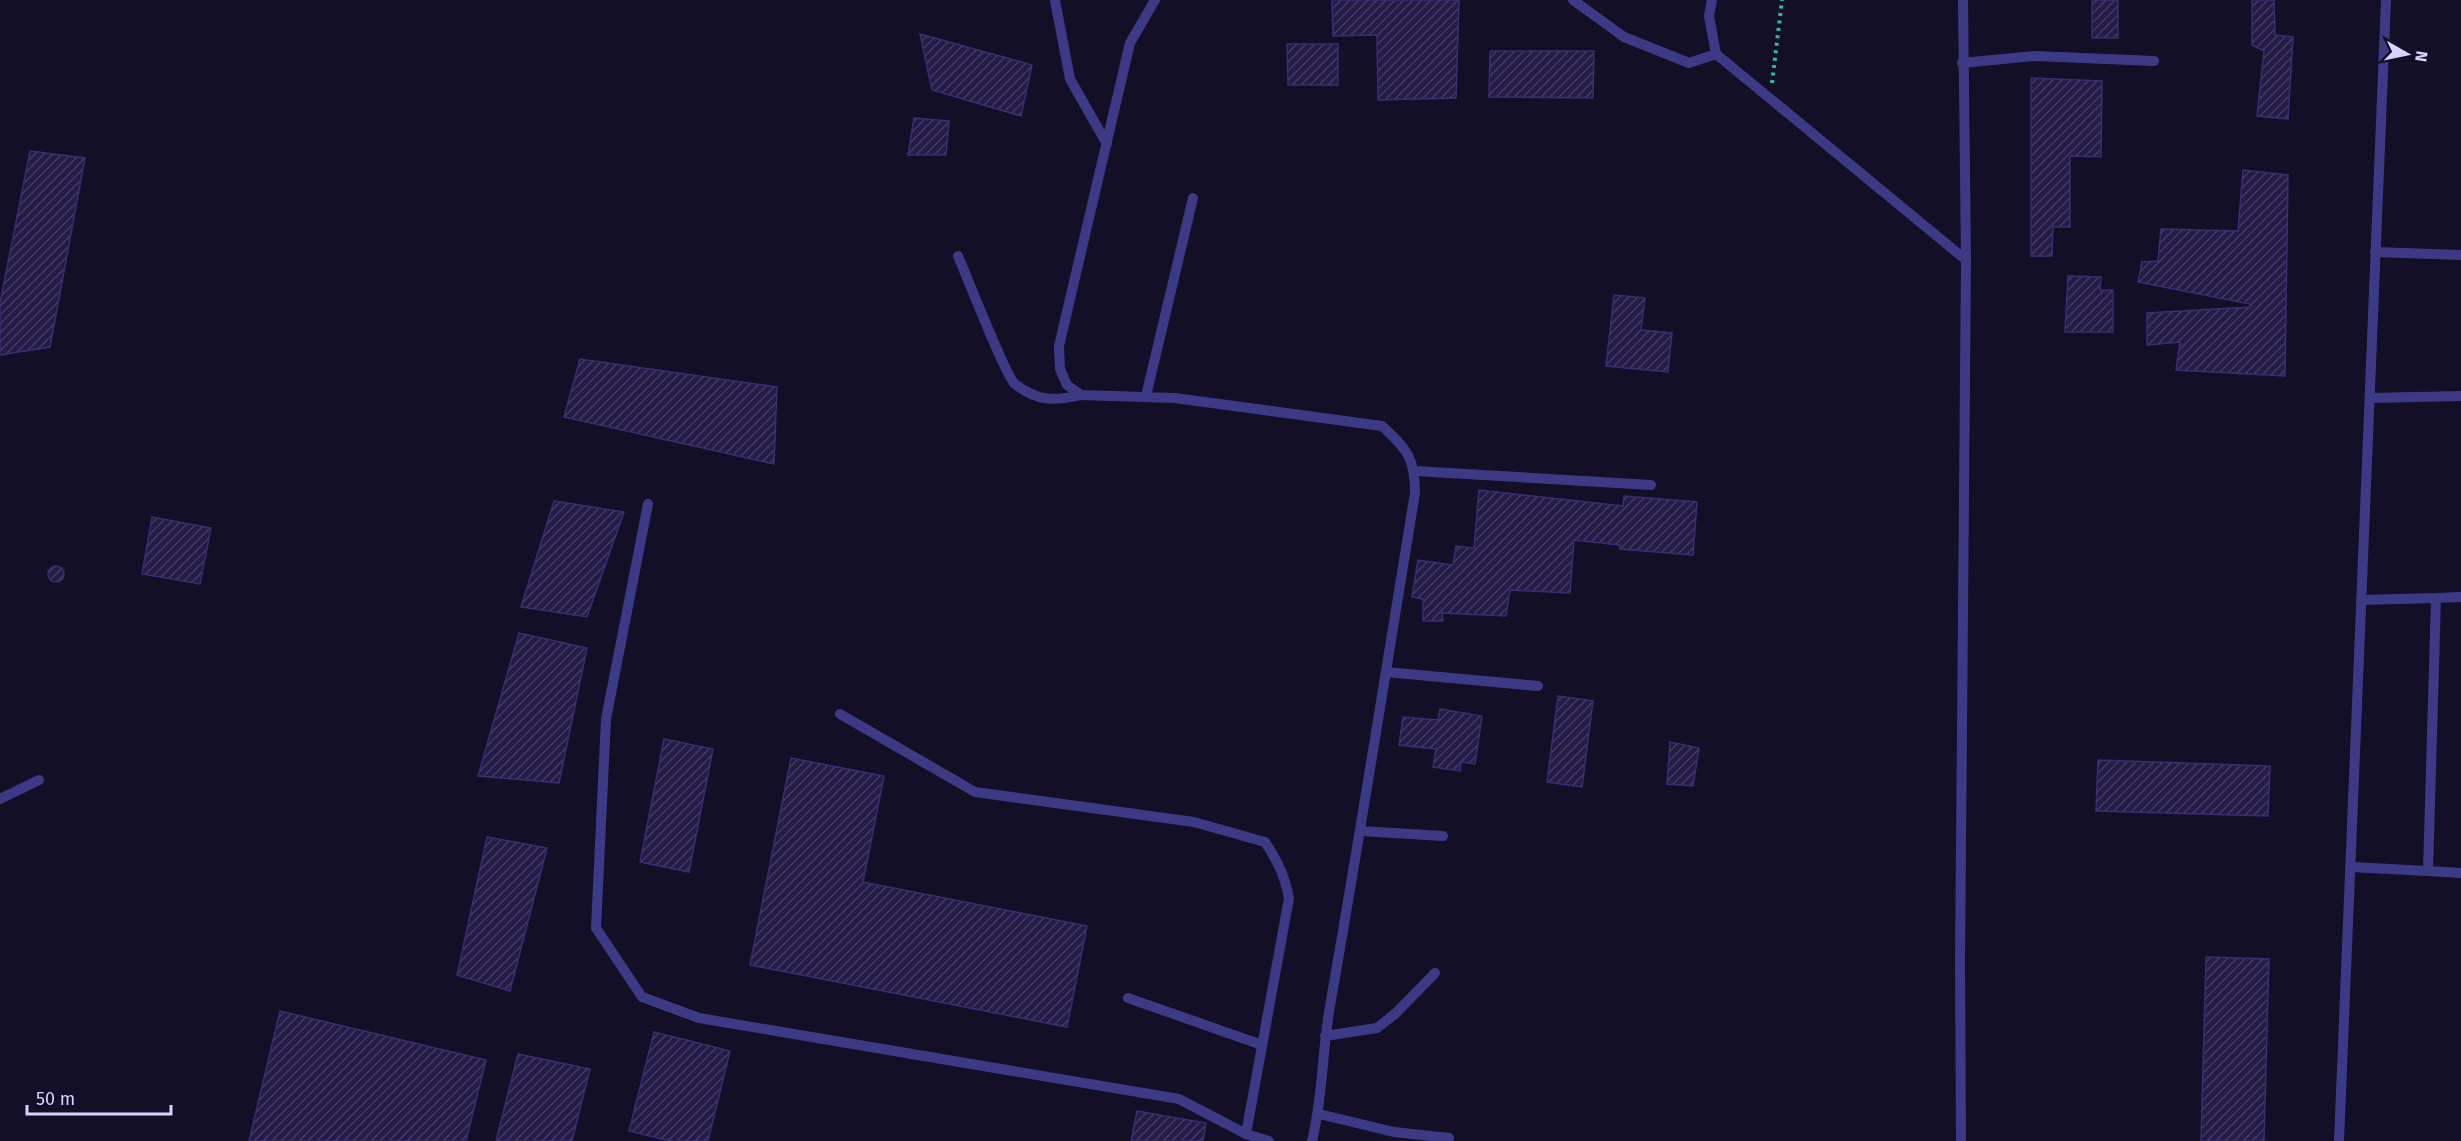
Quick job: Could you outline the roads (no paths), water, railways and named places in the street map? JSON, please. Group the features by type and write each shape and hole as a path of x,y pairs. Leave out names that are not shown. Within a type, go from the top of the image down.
{"lane":[{"path":"1054,0 1070,79 1107,144"},
{"path":"1081,395 1067,384 1060,369 1059,346 1130,43 1155,0"},
{"path":"1573,0 1624,37 1689,63 1716,54"},
{"path":"1712,0 1708,16 1716,54 1770,96 1966,260"},
{"path":"1961,1141 1960,950 1966,260 1963,0"},
{"path":"2339,1141 2386,0"},
{"path":"1962,63 2034,56 2154,61"},
{"path":"1146,396 1193,198"},
{"path":"2375,252 2461,255"},
{"path":"958,256 1013,382 1035,397 1058,400 1081,395 1103,398 1146,396 1382,426 1404,446 1415,471 1415,493 1361,831 1325,1036 1318,1114 1312,1141"},
{"path":"2370,398 2461,396"},
{"path":"1415,471 1651,485"},
{"path":"648,504 606,719 596,928 642,996 699,1018 1179,1099 1246,1134 1269,1141"},
{"path":"2361,600 2461,597"},
{"path":"2428,871 2436,598"},
{"path":"1386,672 1538,686"},
{"path":"840,714 975,792 1194,822 1265,842 1286,880 1289,898 1246,1134"},
{"path":"0,799 39,780"},
{"path":"1361,831 1443,836"},
{"path":"2351,867 2461,873"},
{"path":"1325,1036 1377,1028 1396,1013 1435,972"},
{"path":"1128,998 1262,1045"},
{"path":"1318,1114 1394,1132 1449,1138"}]}
